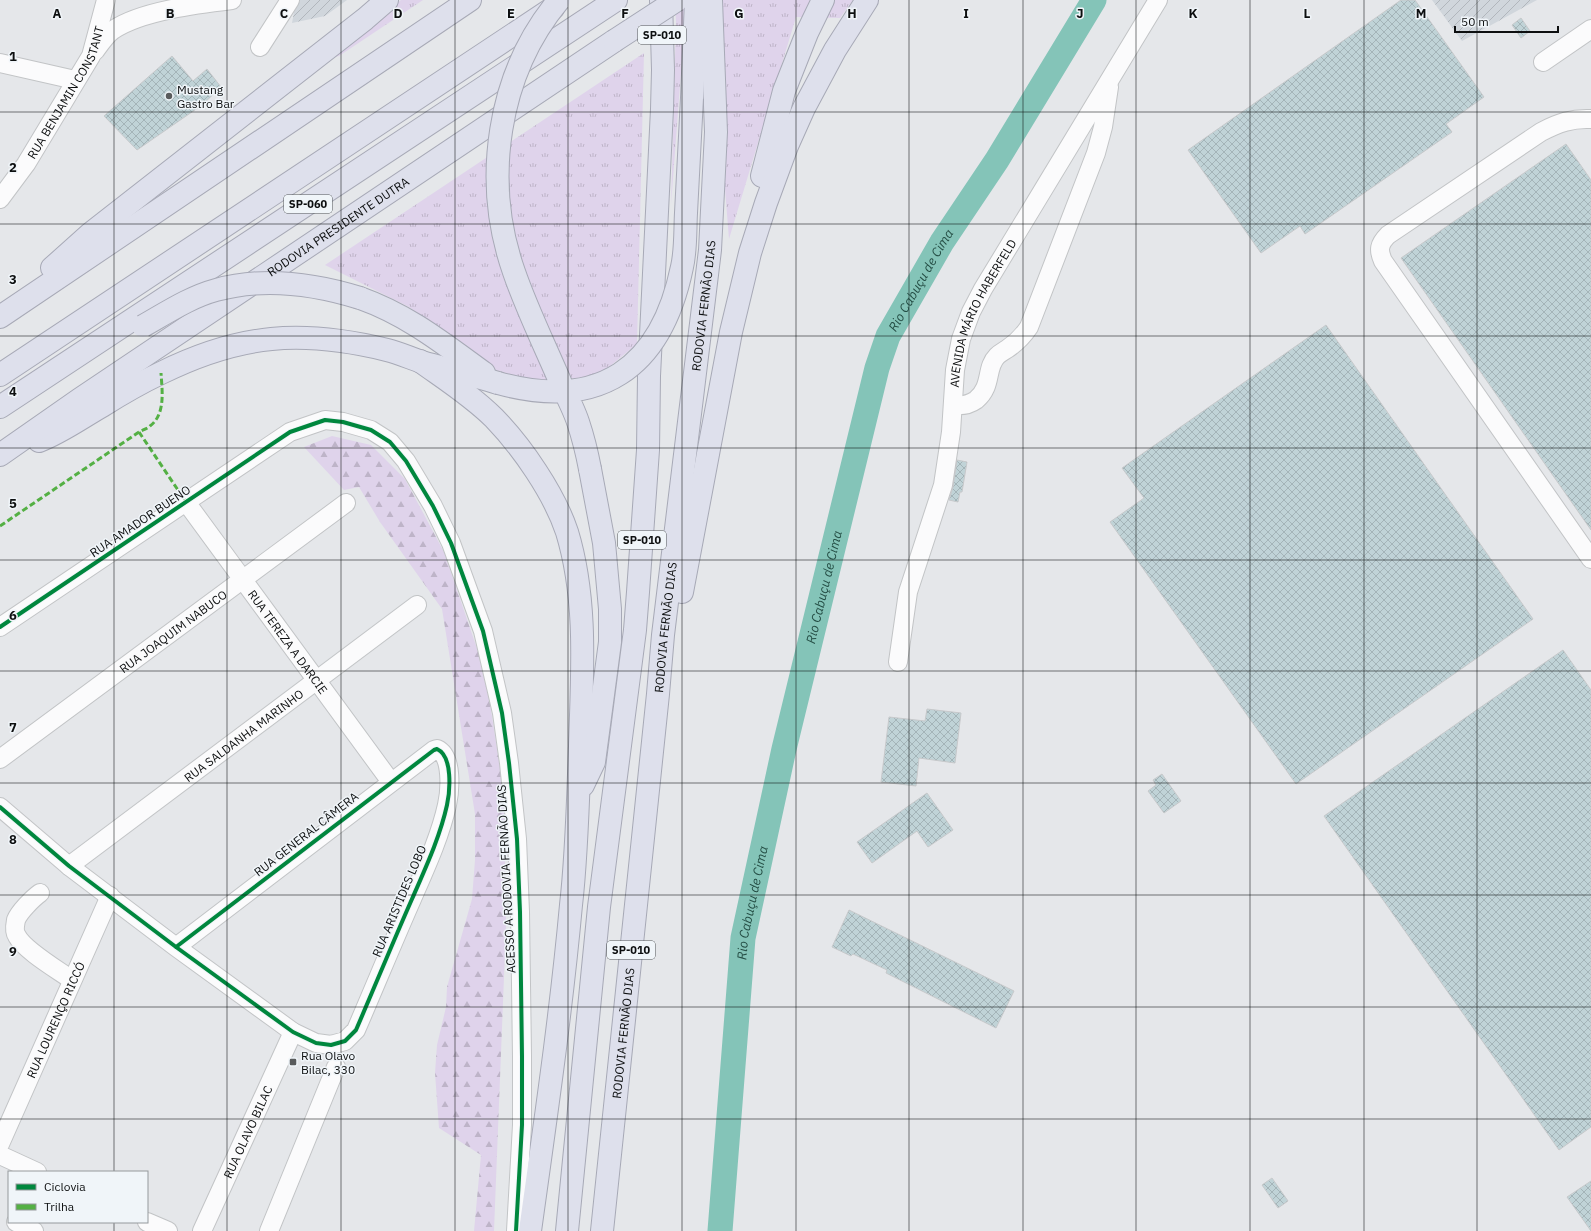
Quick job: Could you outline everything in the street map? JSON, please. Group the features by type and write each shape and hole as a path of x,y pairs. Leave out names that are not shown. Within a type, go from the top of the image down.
{"highway":[{"path":"0,316 90,234 359,24 386,0"},
{"path":"559,0 529,47 510,92 499,140 497,184 502,229 514,272 578,421 590,469 604,543 609,596 610,642 594,762 578,795"},
{"name":"SP-060","path":"0,375 566,0"},
{"name":"SP-060","path":"0,407 616,0"},
{"path":"650,0 654,42 663,70"},
{"name":"SP-010","path":"567,1231 599,907 635,630 638,592 648,450 649,376 663,70 661,0"},
{"name":"RODOVIA PRESIDENTE DUTRA","path":"4,453 80,399 677,0"},
{"path":"4,453 48,437 73,424 135,386 190,360 238,344 264,339 294,337 323,338 355,343 389,351 518,389 554,393 583,390 617,378 647,350 657,337 672,305 683,266 696,0"},
{"name":"RODOVIA FERNÃO DIAS","path":"602,1231 664,627 710,250 716,132 710,0"},
{"path":"730,332 731,291 784,92 807,33 823,0"},
{"path":"658,694 674,634 730,332 750,253 787,146 804,108 834,50 867,0"},
{"path":"0,316 469,1"},
{"path":"0,424 143,326 181,304 215,290 242,285 296,284 328,289 360,298 391,310 420,327 498,383"},
{"path":"420,361 458,387 494,418 517,444 542,480 566,532 577,579 581,613 582,674 578,795 572,903 554,1060 530,1231"},
{"path":"557,1231 559,1218 570,1201"},
{"path":"605,1207 607,1231"}],"street":[{"name":"RUA BENJAMIN CONSTANT","path":"0,198 26,164 90,56 106,0"},
{"path":"90,56 112,30 129,21 195,5 232,0"},
{"path":"260,47 290,0"},
{"name":"AVENIDA MÁRIO HABERFELD","path":"898,662 908,592 943,485 948,457 957,362 961,339 971,312 983,289 1158,0"},
{"path":"1543,62 1591,29"},
{"path":"0,62 75,80"},
{"path":"953,405 966,405 974,402 982,394 986,388 991,366 996,356 1018,340 1028,327 1096,153 1103,127 1111,78"},
{"path":"1591,119 1578,118 1560,122 1541,132 1388,235 1382,241 1380,247 1380,253 1384,261 1591,559"},
{"name":"ACESSO A RODOVIA FERNÃO DIAS","path":"290,432 325,420 371,430 390,442 406,461 433,506 451,543 483,631 502,714 509,762 517,839 520,912 522,1125 516,1231"},
{"name":"RUA AMADOR BUENO","path":"0,627 290,432"},
{"name":"RUA TEREZA A DARCIE","path":"186,502 318,679 391,782"},
{"name":"RUA JOAQUIM NABUCO","path":"0,759 346,503"},
{"name":"RUA SALDANHA MARINHO","path":"69,866 417,605"},
{"name":"RUA GENERAL CÂMERA","path":"176,947 434,750 437,749 444,754 448,761"},
{"name":"RUA ARISTIDES LOBO","path":"293,1032 316,1043 331,1045 345,1042 356,1030 440,827 447,805 449,785 448,761"},
{"path":"0,807 69,866 176,947 293,1032"},
{"path":"40,892 16,920 16,935 23,944 72,980"},
{"name":"RUA LOURENÇO RICCÓ","path":"0,1144 110,896"},
{"name":"RUA OLAVO BILAC","path":"202,1231 293,1032"},
{"path":"269,1231 336,1067"},
{"path":"0,1155 35,1171"},
{"path":"148,1222 168,1231"},
{"path":"18,1223 34,1231"}],"shaded area":[{"path":"300,0 347,0 325,16 292,23 294,12"},
{"path":"1432,0 1537,0 1462,41"}],"green space":[{"path":"401,0 423,0 339,56 335,57 336,53"},
{"path":"675,0 684,0 685,19 671,205 676,22"},
{"path":"721,0 853,0 840,18 796,17 729,239 725,189"},
{"path":"644,53 637,344 598,376 535,382 493,369 409,307 325,265"},
{"path":"332,436 371,445 405,479 444,552 485,672 504,793 506,926 494,1231 474,1231 481,1155 439,1128 435,1073 437,1045 446,1007 447,987 472,899 475,860 475,814 442,609 380,522 359,487 344,490 304,447"}],"building":[{"path":"1401,0 1415,0 1484,97 1446,124 1452,132 1305,234 1300,226 1261,253 1188,150"},
{"path":"1521,18 1530,31 1521,38 1512,25"},
{"name":"Mustang Gastro Bar","path":"172,56 193,81 207,69 221,87 202,105 137,150 104,116"},
{"path":"1566,144 1591,180 1591,530 1401,258"},
{"path":"1326,325 1533,619 1296,784 1110,522 1144,498 1122,468"},
{"path":"957,460 967,462 962,492 960,492 958,502 949,500 953,487"},
{"path":"1563,650 1591,690 1591,1127 1559,1150 1324,816"},
{"path":"927,709 961,713 955,763 919,758 916,786 881,782 889,717 925,721"},
{"path":"1162,774 1181,801 1164,813 1148,791 1156,785 1153,780"},
{"path":"927,793 953,830 928,847 917,831 872,863 857,842"},
{"path":"849,910 1014,991 996,1028 886,973 887,970 853,954 851,956 832,947"},
{"path":"1272,1178 1288,1201 1278,1208 1262,1185"},
{"path":"1591,1181 1591,1231 1567,1197"}],"waterway":[{"name":"Rio Cabuçu de Cima","path":"720,1231 743,938 784,749 877,368 888,336 942,242 997,160 1094,0"}],"marked path":[{"path":"0,526 150,426 159,415 161,408 161,373"},
{"path":"139,432 186,502"}],"cycle path":[{"path":"0,627 290,432 325,420 343,422 371,430 390,442 406,461 433,506 451,543 483,631 502,713 517,839 520,912 522,1125 516,1231"},
{"path":"0,807 69,866 176,947 293,1032 316,1043 331,1045 345,1041 356,1030 427,865 444,817 449,791 448,766 442,753 437,749 434,750 176,947"}],"place":[{"name":"Mustang Gastro Bar","path":"169,96"},
{"name":"Rua Olavo Bilac, 330","path":"293,1062"}]}
